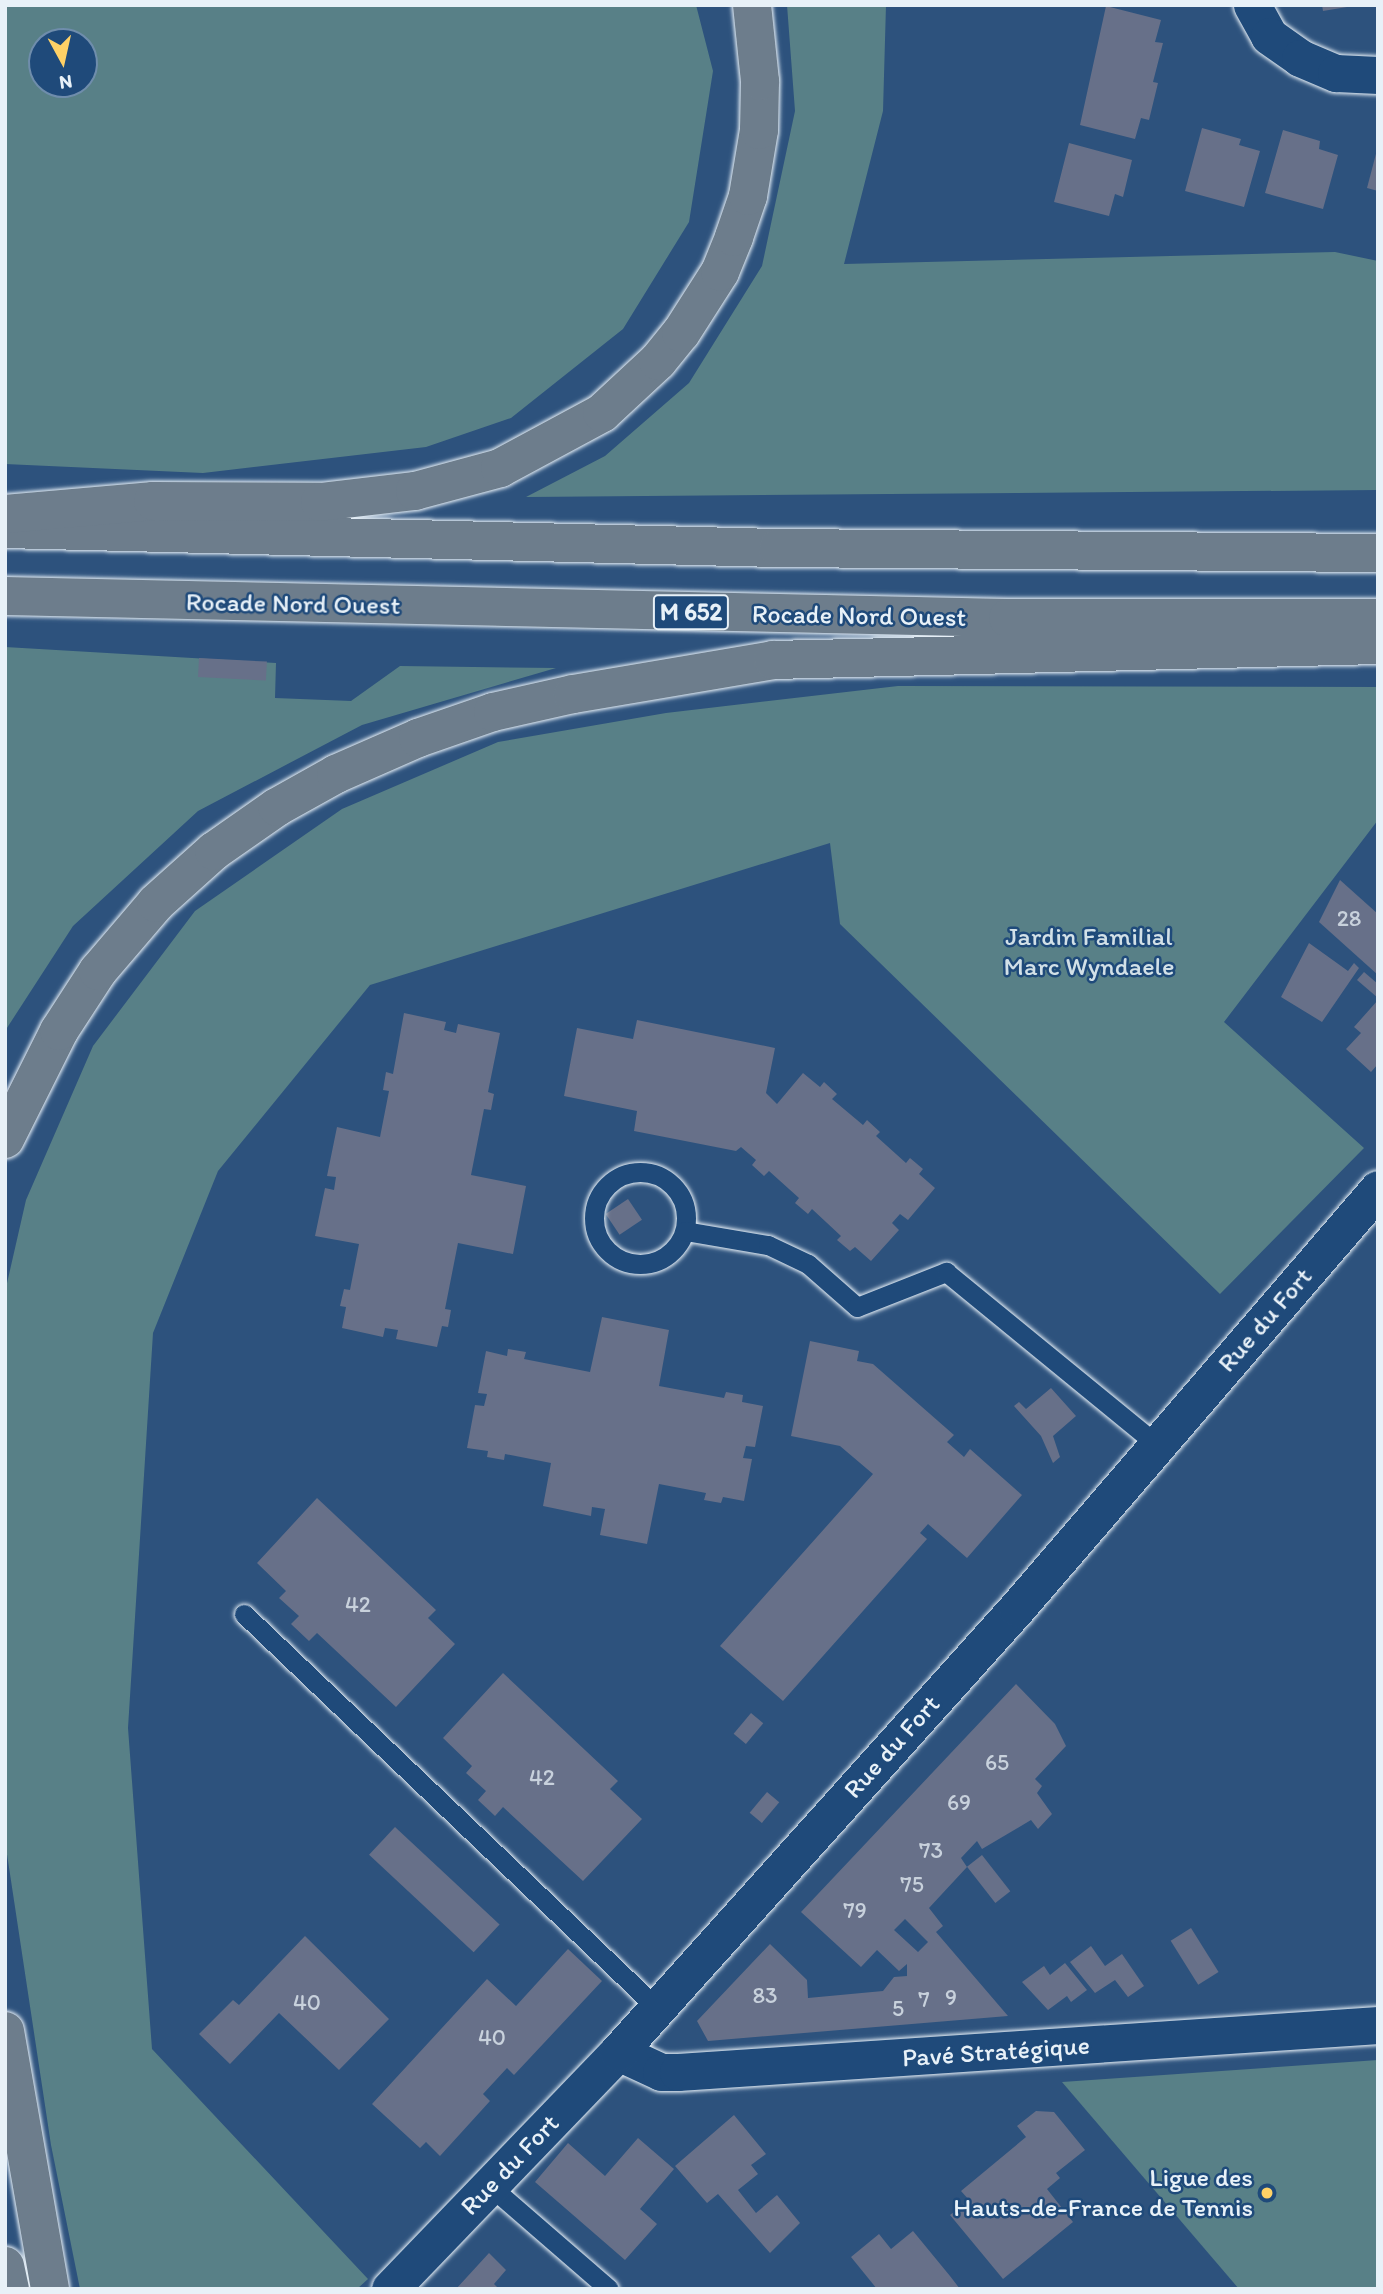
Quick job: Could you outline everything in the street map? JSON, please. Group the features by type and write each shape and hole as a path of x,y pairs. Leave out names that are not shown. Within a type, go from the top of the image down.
{"highway":[{"path":"5,514 153,501 320,502 415,491 500,468 602,413 650,370 681,333 720,272 734,237 750,185 760,130 760,81 752,5"},
{"path":"5,529 778,548 1378,553"},
{"name":"Rocade Nord Ouest","path":"5,596 995,618 1378,618"},
{"path":"5,1139 59,1031 98,971 156,903 214,851 277,807 336,774 418,738 493,712 573,694 774,660 1378,645"},
{"path":"5,2031 50,2289"},
{"path":"5,2266 10,2289"}],"street":[{"path":"1252,5 1269,36 1300,58 1336,73 1378,75"},
{"name":"Rue du Fort","path":"390,2289 618,2052 1157,1445 1378,1189"},
{"name":"Pavé Stratégique","path":"618,2052 661,2072 689,2072 1378,2025"}],"lane":[{"path":"634,1172 652,1173 668,1181 681,1195 685,1231 663,1258 646,1265 628,1264 611,1255 599,1242 594,1224 595,1206 616,1178 634,1172"},
{"path":"685,1231 768,1245 808,1264 858,1307 946,1272 1157,1445"},
{"path":"244,1614 657,2008"},
{"path":"490,2186 609,2289"}],"green space":[{"path":"5,5 696,5 713,71 689,222 623,329 511,418 426,447 203,473 5,464"},
{"path":"787,5 886,5 883,111 844,264 1335,252 1378,261 1378,490 526,497 605,456 689,383 762,266 795,111"},
{"path":"5,647 276,663 275,698 351,701 400,666 556,668 362,725 198,811 73,926 5,1031"},
{"name":"Jardin Familial Marc Wyndaele","path":"898,686 1378,687 1378,820 1224,1022 1364,1148 1220,1294 840,924 830,843 370,985 218,1171 153,1333 128,1728 152,2049 368,2279 357,2289 80,2289 51,2145 5,1841 5,1292 26,1200 93,1046 195,911 342,809 498,742 666,713"},
{"name":"Ligue des Hauts-de-France de Tennis","path":"1378,2060 1378,2289 1239,2289 1062,2082"}],"building":[{"path":"1322,5 1347,5 1347,7 1323,11"},
{"path":"1106,6 1161,20 1155,42 1163,43 1153,82 1158,83 1149,120 1141,118 1135,139 1080,125"},
{"path":"1202,128 1241,139 1239,145 1260,151 1244,207 1185,191"},
{"path":"1283,130 1320,141 1319,149 1338,155 1323,209 1265,193"},
{"path":"1069,143 1132,160 1123,197 1115,194 1109,216 1054,202"},
{"path":"1378,150 1378,191 1367,188"},
{"path":"199,658 267,662 266,681 198,677"},
{"path":"1340,880 1378,914 1378,975 1319,922"},
{"path":"1309,943 1348,971 1354,963 1359,968 1322,1022 1281,997"},
{"path":"1364,972 1378,984 1378,998 1357,980"},
{"path":"1378,1000 1378,1064 1371,1072 1346,1049 1361,1033 1354,1027"},
{"path":"404,1013 446,1022 444,1030 456,1033 458,1024 500,1033 488,1092 494,1094 491,1110 484,1109 471,1175 526,1186 513,1254 458,1243 445,1309 451,1310 448,1327 442,1326 437,1347 396,1339 398,1330 385,1328 383,1337 342,1328 346,1307 340,1306 344,1289 350,1290 359,1244 315,1236 325,1188 334,1190 336,1177 327,1176 337,1127 380,1137 389,1091 383,1090 386,1072 393,1074"},
{"path":"637,1020 775,1048 766,1093 777,1104 803,1073 820,1087 824,1082 837,1094 832,1099 863,1125 867,1120 880,1132 876,1136 906,1163 910,1158 923,1169 919,1174 935,1188 908,1220 900,1214 892,1223 899,1230 871,1261 855,1247 850,1251 837,1240 841,1236 812,1209 808,1214 795,1203 799,1198 769,1171 764,1176 752,1165 756,1160 741,1147 736,1151 634,1131 637,1111 564,1096 577,1028 633,1039"},
{"path":"628,1199 642,1220 620,1235 606,1214"},
{"path":"602,1317 669,1330 659,1386 724,1398 726,1392 743,1395 742,1402 763,1406 755,1447 746,1446 743,1458 752,1459 744,1501 723,1497 721,1503 704,1500 706,1493 659,1484 647,1544 600,1535 605,1509 592,1507 591,1516 543,1506 551,1463 505,1454 504,1460 487,1457 488,1451 467,1448 475,1405 484,1406 487,1394 478,1393 486,1351 507,1356 508,1349 526,1352 524,1359 590,1372"},
{"path":"810,1341 859,1351 857,1361 873,1364 954,1435 947,1442 964,1457 970,1449 1022,1495 967,1558 928,1524 920,1533 927,1539 783,1701 720,1646 873,1474 840,1446 791,1436"},
{"path":"1051,1388 1076,1416 1053,1436 1060,1457 1053,1463 1041,1436 1014,1406 1019,1402 1026,1409"},
{"path":"317,1498 436,1610 428,1618 455,1644 396,1707 317,1633 309,1641 291,1624 299,1616 279,1598 286,1591 257,1563"},
{"path":"503,1673 618,1781 610,1789 642,1819 583,1881 503,1807 495,1816 478,1800 486,1791 466,1773 472,1766 443,1738"},
{"path":"1016,1684 1055,1724 1066,1746 1035,1779 1042,1786 1037,1793 1052,1814 1038,1829 1031,1820 982,1849 977,1841 961,1858 967,1867 929,1908 943,1926 936,1932 1008,2016 708,2041 697,2021 770,1944 807,1980 808,1998 883,1991 894,1977 907,1976 907,1964 899,1971 877,1950 861,1967 801,1912","holes":["905,1919 928,1942 918,1952 894,1930"]},
{"path":"751,1713 763,1723 746,1744 734,1734"},
{"path":"767,1792 779,1802 762,1823 750,1813"},
{"path":"395,1827 500,1925 474,1952 369,1855"},
{"path":"982,1855 1010,1891 995,1903 967,1867"},
{"path":"1191,1928 1219,1972 1198,1985 1171,1941"},
{"path":"305,1936 389,2019 339,2070 279,2013 230,2064 199,2034 233,2000 239,2005"},
{"path":"1091,1946 1105,1966 1122,1954 1144,1986 1128,1997 1115,1980 1095,1993 1070,1962"},
{"path":"568,1949 602,1981 514,2075 507,2068 483,2094 490,2101 440,2156 426,2142 420,2148 372,2104 487,1979 516,2006"},
{"path":"1065,1963 1087,1990 1071,2002 1067,1996 1048,2010 1022,1982 1044,1966 1050,1975"},
{"path":"1036,2111 1054,2112 1085,2150 1056,2173 1060,2178 1047,2189 1073,2222 1003,2279 950,2215 969,2200 961,2191 1026,2137 1017,2126"},
{"path":"734,2115 766,2154 751,2165 758,2174 738,2190 756,2213 777,2195 800,2223 770,2253 718,2194 707,2203 675,2166"},
{"path":"638,2138 674,2169 640,2209 657,2224 625,2260 535,2182 568,2143 605,2176"},
{"path":"913,2231 960,2289 877,2289 851,2257 879,2234 891,2249"},
{"path":"489,2253 506,2270 494,2284 499,2289 456,2289"}],"place":[{"name":"Ligue des Hauts-de-France de Tennis","path":"1267,2193"}]}
